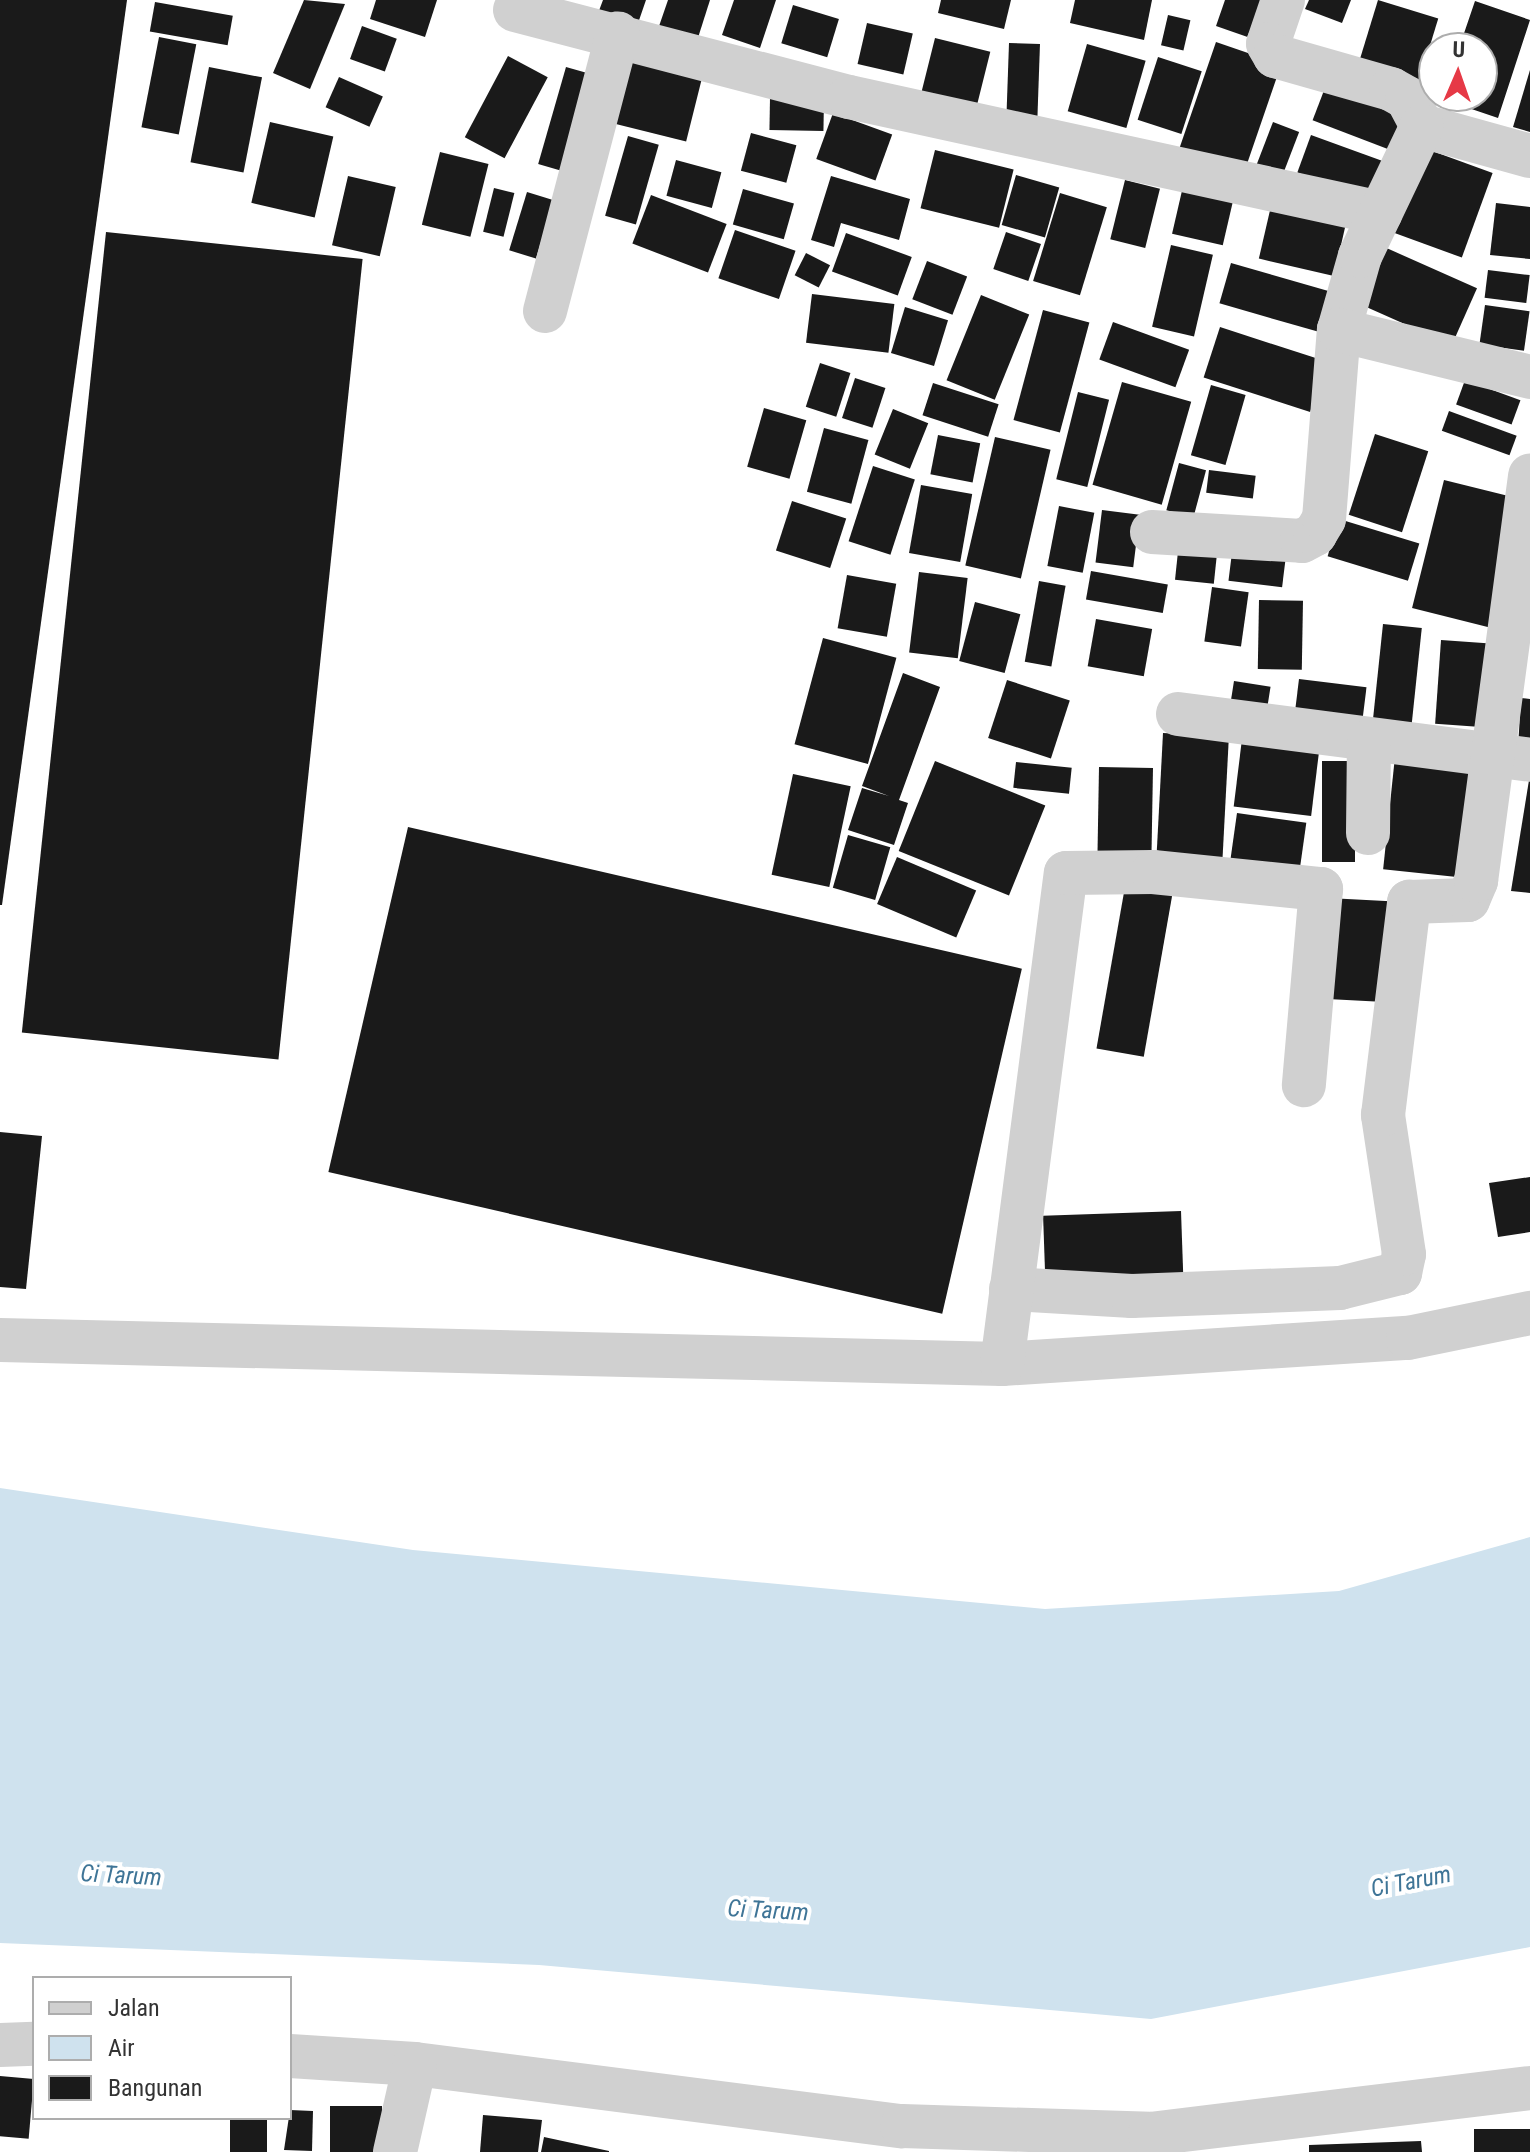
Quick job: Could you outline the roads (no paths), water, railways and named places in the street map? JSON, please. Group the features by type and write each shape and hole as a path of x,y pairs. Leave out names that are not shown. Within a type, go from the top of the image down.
{"street":[{"path":"1283,0 1268,44 1275,56 1391,89 1407,98 1422,126 1530,156"},
{"path":"515,10 618,33 849,97 1380,213"},
{"path":"545,311 618,33"},
{"path":"1152,532 1302,541 1315,534 1324,519 1339,330 1380,213 1422,126"},
{"path":"1339,330 1530,377"},
{"path":"1011,1289 1132,1296 1340,1288 1400,1273 1383,1115 1409,902 1468,900 1513,758 1530,476"},
{"path":"1178,714 1513,758"},
{"path":"1368,833 1369,741"},
{"path":"1002,1364 1066,873 1153,872 1321,889 1304,1085"},
{"path":"0,1340 1002,1364 1408,1338 1530,1313"},
{"path":"0,2045 32,2044"},
{"path":"292,2056 415,2064 902,2126 1151,2143 1530,2088"},
{"path":"395,2152 415,2064"}],"water":[{"name":"Ci Tarum","path":"0,1488 413,1550 1045,1609 1339,1591 1530,1537 1530,1947 1151,2019 539,1965 0,1943"}]}
